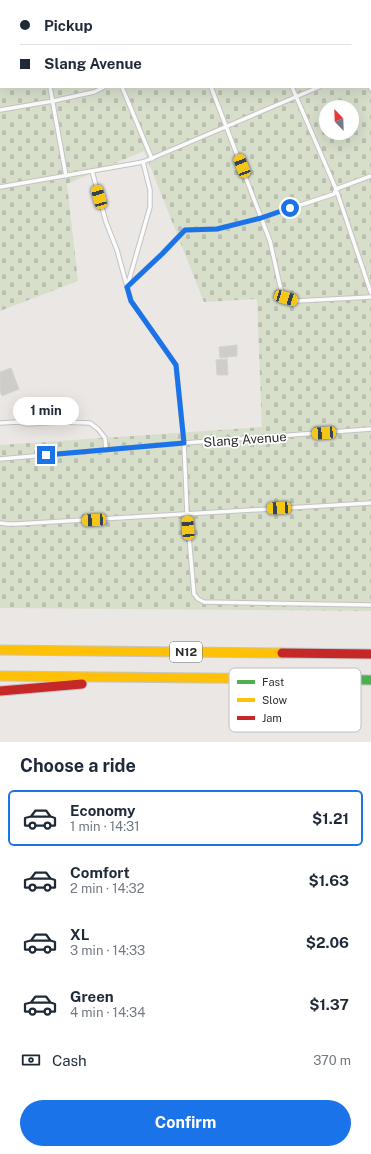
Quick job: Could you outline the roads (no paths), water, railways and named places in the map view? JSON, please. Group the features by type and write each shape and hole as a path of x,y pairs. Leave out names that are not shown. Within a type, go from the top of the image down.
{"highway":[{"name":"N12","path":"0,650 371,654"},
{"name":"N12","path":"0,676 229,678"},
{"path":"0,691 159,677"},
{"name":"N12","path":"361,680 371,680"}],"lane":[{"path":"50,88 66,176"},
{"path":"0,110 53,101 94,92 102,88"},
{"path":"122,88 152,159"},
{"path":"211,88 270,242 281,290 286,298 296,301 371,297"},
{"path":"292,88 336,189 371,293"},
{"path":"0,187 143,162 317,88"},
{"path":"127,287 150,207 150,190 143,162"},
{"path":"92,171 106,222 117,250 131,301 176,365 184,443 187,514 194,594 198,599 204,602 371,605"},
{"path":"127,287 185,230 217,229 261,218 334,194 336,189 371,176"},
{"path":"0,423 90,423 98,429 105,438 106,450"},
{"name":"Slang Avenue","path":"0,459 371,429"},
{"path":"0,523 16,524 371,503"}]}
